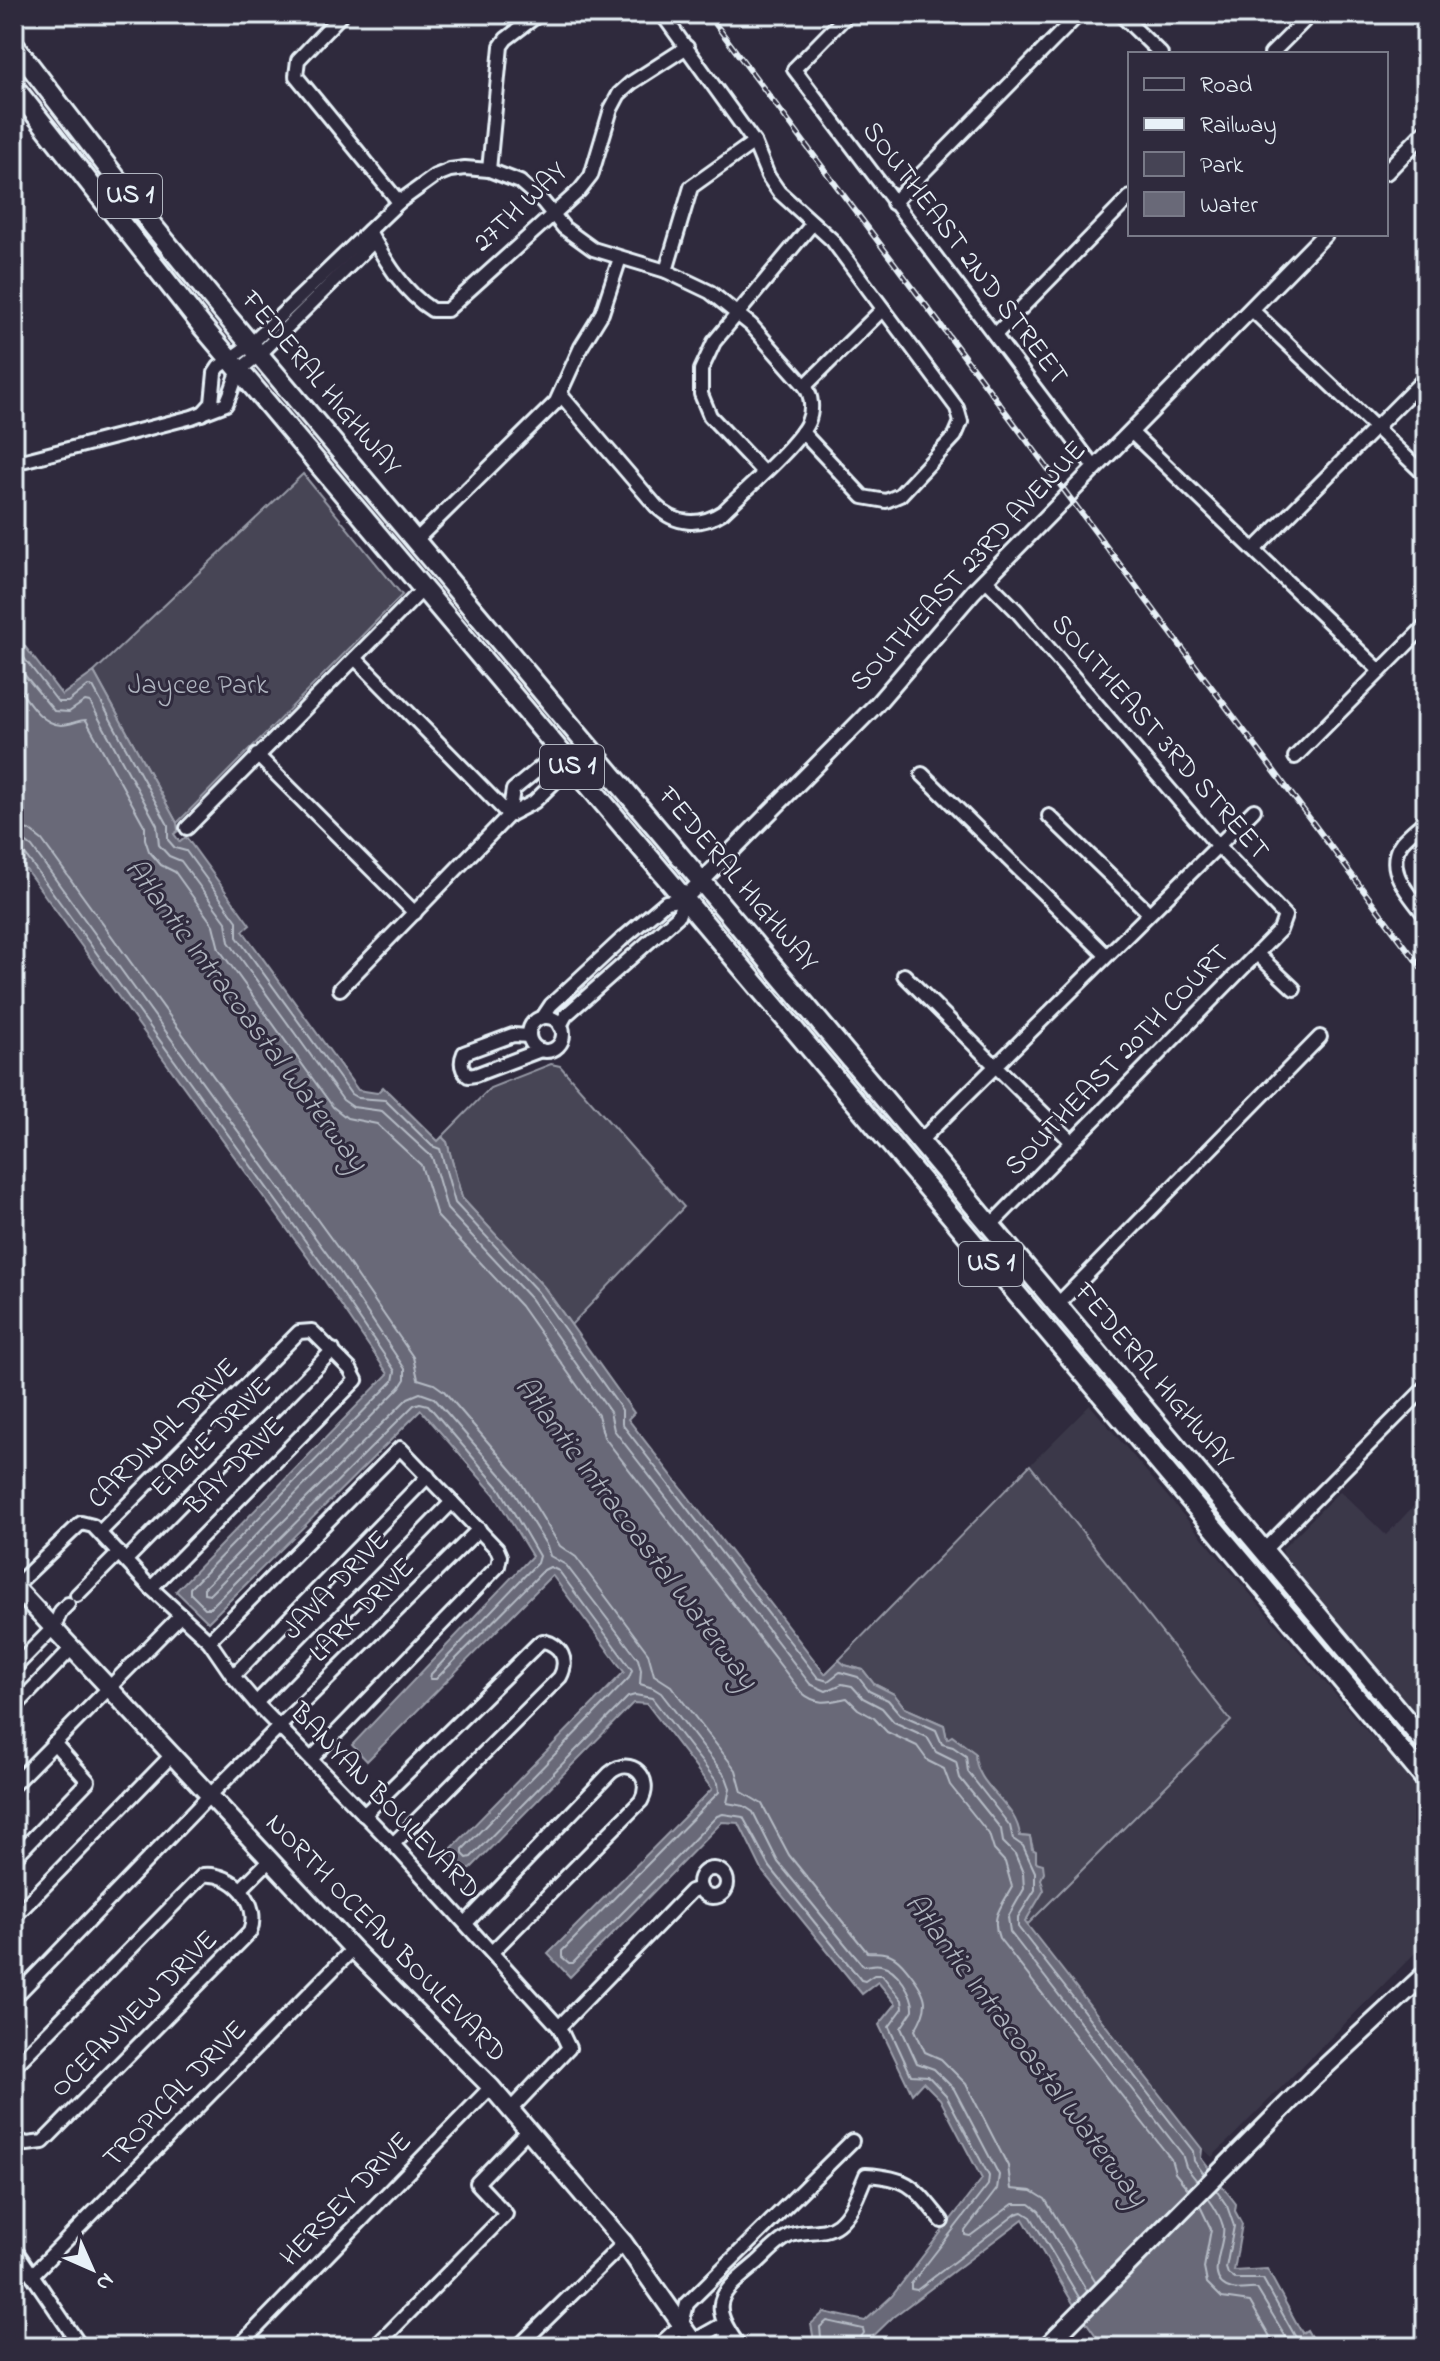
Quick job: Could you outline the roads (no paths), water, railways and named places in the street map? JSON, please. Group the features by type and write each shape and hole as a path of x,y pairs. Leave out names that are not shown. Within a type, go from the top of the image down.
{"main road":[{"name":"FEDERAL HIGHWAY","path":"14,45 152,225 1426,1744"},
{"name":"FEDERAL HIGHWAY","path":"14,87 134,242 396,557 1426,1780"},
{"path":"326,473 342,481 386,534 415,541"},
{"path":"396,557 411,557 422,564 469,620 492,632"},
{"path":"565,759 571,750 602,762"},
{"path":"822,1065 845,1081 896,1140 920,1141"},
{"path":"907,1163 934,1159"},
{"path":"1228,1546 1269,1558"},
{"path":"1244,1565 1269,1558"},
{"name":"NORTH OCEAN BOULEVARD","path":"16,1585 353,1949 511,2109 624,2243 695,2344"},
{"path":"1046,2347 1312,2079 1426,1973"}],"street":[{"path":"342,14 298,60 296,76 399,202"},
{"path":"489,170 501,46 539,14"},
{"path":"662,14 754,142 764,168 779,192 832,240 957,408 961,422 955,436 900,495 878,501 857,492 802,432"},
{"name":"SOUTHEAST 2ND STREET","path":"848,14 794,69 1095,468"},
{"path":"893,203 1079,14"},
{"path":"1120,14 1159,52"},
{"path":"1273,52 1311,14"},
{"name":"27TH WAY","path":"372,236 395,274 425,306 440,312 454,305 580,190 591,176 611,109 619,94 687,47"},
{"path":"1388,170 1426,131"},
{"path":"666,271 691,187 754,142"},
{"path":"202,414 214,398 215,373 236,364 256,349 372,236 399,202 421,185 450,170 489,170 520,182 543,202 551,215 593,249 666,271 710,292 739,314 805,386 811,408 802,432 716,517 701,522 676,520 656,506 561,395"},
{"path":"995,335 1128,199"},
{"path":"763,472 706,409 701,394 701,370 706,355 813,223"},
{"name":"SOUTHEAST 23RD AVENUE","path":"684,899 876,705 985,579 1323,236"},
{"path":"415,541 561,395 574,360 602,313 620,258"},
{"path":"805,386 883,309"},
{"path":"1251,309 1426,476"},
{"path":"14,463 202,414 226,404 236,364"},
{"path":"1254,550 1426,377"},
{"path":"1131,432 1380,671"},
{"name":"SOUTHEAST 3RD STREET","path":"985,579 1016,610 1217,845 1285,916 1280,930"},
{"path":"187,828 423,589"},
{"path":"1295,757 1426,625"},
{"path":"355,658 509,815"},
{"path":"257,755 415,913"},
{"path":"509,815 513,790 565,759"},
{"path":"340,989 509,815 534,802 565,759"},
{"path":"922,774 1106,955"},
{"path":"920,1141 1254,810"},
{"path":"1049,816 1149,913"},
{"path":"1426,820 1399,846 1395,862 1398,878 1426,917"},
{"path":"541,1050 533,1045 529,1036 534,1022 666,902 684,899 678,916 566,1015 560,1026"},
{"name":"SOUTHEAST 20TH COURT","path":"990,1226 1280,930"},
{"path":"1257,954 1294,989"},
{"path":"904,975 1072,1142"},
{"path":"529,1036 513,1035 464,1053 460,1060 463,1071 468,1076 475,1075 541,1050 551,1050 559,1044 562,1035 560,1026 553,1019 543,1017"},
{"path":"1057,1305 1320,1037"},
{"name":"CARDINAL DRIVE","path":"16,1585 81,1523 93,1526 100,1532 299,1332 312,1331 333,1350"},
{"name":"BAY DRIVE","path":"151,1588 356,1380 333,1350"},
{"name":"EAGLE DRIVE","path":"14,1668 54,1627 61,1611 72,1600 123,1556 333,1350"},
{"path":"1269,1558 1426,1387"},
{"path":"209,1641 400,1448 497,1549 500,1556 498,1566 311,1759"},
{"path":"233,1676 428,1476"},
{"name":"JAVA DRIVE","path":"256,1703 452,1502"},
{"name":"LARK DRIVE","path":"14,1998 211,1794 479,1529"},
{"name":"BANYAN BOULEVARD","path":"100,1532 151,1588 209,1641 256,1703 393,1844 559,2027"},
{"path":"14,1784 181,1615"},
{"path":"364,1815 543,1641 559,1648 563,1670 560,1677 393,1844"},
{"path":"14,1708 72,1648"},
{"path":"14,1858 88,1781 54,1743"},
{"path":"14,1917 172,1755"},
{"path":"466,1923 610,1773 623,1766 639,1771 646,1786 641,1801 492,1952"},
{"path":"14,2067 203,1875 213,1874 241,1889 271,1859"},
{"path":"511,2109 569,2048 559,2027 691,1891 700,1888"},
{"name":"OCEANVIEW DRIVE","path":"14,2139 27,2144 43,2142 250,1932 254,1915 241,1889"},
{"name":"TROPICAL DRIVE","path":"32,2275 353,1949"},
{"name":"HERSEY DRIVE","path":"238,2347 491,2087"},
{"path":"375,2347 506,2214 477,2183 527,2131"},
{"path":"657,2347 682,2324 687,2304 852,2141"},
{"path":"740,2347 728,2331 720,2310 721,2299 729,2287 792,2235 826,2231 839,2223 851,2208 866,2175 894,2177 914,2187 942,2221"},
{"path":"518,2347 624,2243"},
{"path":"14,2248 81,2347"},
{"path":"695,2344 718,2327 728,2331"},
{"path":"716,2347 726,2340 728,2331"}],"water":[{"name":"Atlantic Intracoastal Waterway","path":"14,632 62,695 94,672 177,823 178,831 174,834 180,842 186,837 250,925 243,931 358,1090 377,1093 383,1087 438,1141 442,1137 447,1142 462,1198 544,1287 634,1413 628,1419 825,1674 839,1660 863,1670 874,1684 894,1694 905,1708 944,1725 947,1739 952,1736 975,1753 977,1765 988,1786 1012,1814 1020,1836 1030,1837 1032,1849 1036,1851 1036,1862 1043,1864 1041,1879 1044,1890 1025,1922 1202,2149 1201,2158 1236,2204 1235,2211 1242,2224 1234,2271 1267,2269 1302,2333 1307,2330 1317,2347 1104,2347 1074,2305 1023,2219 893,2317 862,2347 815,2347 811,2324 824,2312 865,2321 892,2296 982,2179 940,2099 923,2082 912,2094 879,2025 896,2004 878,1982 862,1994 763,1872 739,1823 722,1822 570,1977 548,1954 712,1789 647,1704 633,1703 468,1871 449,1851 624,1672 552,1575 367,1761 352,1745 532,1556 494,1494 421,1410 208,1622 176,1591 388,1374 324,1280 14,853"}],"railway":[{"path":"708,14 1426,974"}],"park label":[{"name":"Jaycee Park","path":"198,686"}]}
